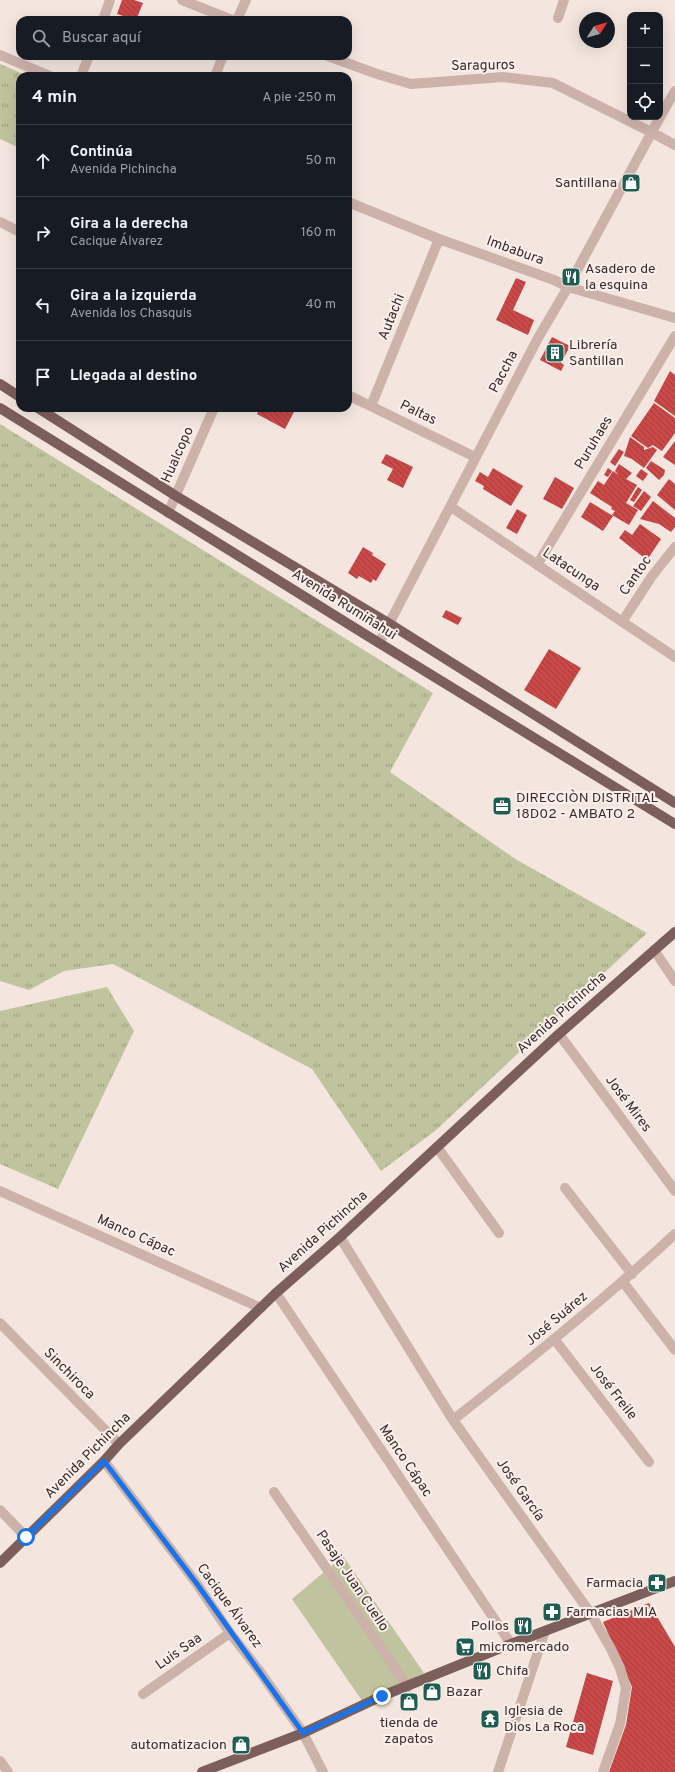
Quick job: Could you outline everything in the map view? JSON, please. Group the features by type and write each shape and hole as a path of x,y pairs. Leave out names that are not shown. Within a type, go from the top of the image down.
{"main road":[{"path":"0,384 16,394"},
{"name":"Avenida Rumiñahui","path":"0,408 168,513 675,824"},
{"name":"Avenida Rumiñahui","path":"44,412 176,496 390,624 675,803"},
{"name":"Avenida Pichincha","path":"0,1563 104,1461 119,1444 261,1308 340,1237 559,1034 675,932"},
{"path":"202,1772 303,1733 382,1696 408,1687 511,1644 675,1581"}],"street":[{"path":"104,16 110,0"},
{"path":"182,0 222,16"},
{"path":"239,16 246,0"},
{"path":"558,18 564,0"},
{"path":"0,55 40,72"},
{"path":"83,72 87,60"},
{"path":"217,72 221,60"},
{"name":"Saraguros","path":"339,60 410,84 503,77 553,83 651,132 675,146"},
{"name":"Paccha","path":"663,112 675,91"},
{"name":"Paccha","path":"379,643 538,338 568,287 658,120"},
{"name":"Imbabura","path":"352,204 439,239 554,280 568,287 675,318"},
{"path":"0,222 16,230"},
{"name":"Autachi","path":"371,406 439,239"},
{"name":"Puruhaes","path":"537,564 675,336"},
{"name":"Paltas","path":"352,397 475,457"},
{"name":"Hualcopo","path":"168,513 212,412"},
{"name":"Latacunga","path":"451,507 675,657"},
{"name":"Cantoc","path":"622,622 652,576 675,548"},
{"path":"654,950 675,981"},
{"name":"José Mires","path":"559,1034 675,1191"},
{"path":"437,1147 499,1233"},
{"path":"565,1188 632,1274"},
{"name":"Manco Cápac","path":"0,1191 261,1308"},
{"name":"José Suárez","path":"453,1420 555,1340 623,1282 675,1234"},
{"name":"José García","path":"340,1237 453,1420 591,1614 620,1668 626,1688 620,1724 602,1772"},
{"path":"623,1282 675,1350"},
{"name":"Manco Cápac","path":"276,1294 511,1644"},
{"name":"Sinchiroca","path":"0,1323 119,1444"},
{"name":"José Freile","path":"555,1340 649,1462"},
{"name":"Cacique Álvarez","path":"104,1461 197,1584 230,1633 303,1733 323,1772"},
{"name":"Pasaje Juan Cuello","path":"274,1492 408,1687"},
{"path":"0,1510 26,1537"},
{"path":"498,1772 545,1631"},
{"name":"Luis Saa","path":"143,1694 230,1633"},
{"path":"0,1761 8,1772"}],"green space":[{"path":"0,64 19,72 16,72 16,146 0,139"},
{"path":"0,424 433,693 390,772 517,860 647,933 435,1131 381,1171 312,1069 113,964 64,971 29,990 0,981"},
{"path":"107,987 134,1031 58,1189 0,1164 0,1011"},
{"path":"343,1556 424,1673 363,1702 292,1599"}],"building":[{"path":"122,0 134,0 143,3 138,16 123,16 117,14"},
{"path":"516,278 526,282 513,310 534,320 528,335 496,320"},
{"name":"Librería Santillan","path":"552,337 570,346 561,363 564,365 561,371 540,360"},
{"path":"670,371 675,375 675,416 654,401"},
{"path":"654,403 675,418 675,433 662,451 653,445 648,448 631,436"},
{"path":"258,412 294,412 285,429 257,414"},
{"path":"630,437 644,447 644,450 653,447 657,450 644,468 632,459 624,456"},
{"path":"675,441 675,465 663,457"},
{"path":"619,449 624,452 615,466 610,462"},
{"path":"386,454 413,467 403,488 387,480 393,469 381,463"},
{"path":"651,461 665,470 664,475 659,480 646,468"},
{"path":"619,464 632,473 626,479 637,485 626,503 638,510 629,525 612,515 615,511 611,509 612,507 590,493 598,481 604,485 613,471 619,475 615,471"},
{"path":"493,468 523,486 511,506 483,489 484,486 475,481 480,472 488,477"},
{"path":"608,468 612,471 608,477 604,475"},
{"path":"641,469 648,474 643,481 636,476"},
{"path":"555,477 574,488 562,509 543,499"},
{"path":"669,479 675,484 675,510 657,495"},
{"path":"638,487 642,490 634,502 630,500"},
{"path":"644,491 651,497 641,511 633,506"},
{"path":"653,501 675,518 675,527 671,532 659,524 640,519"},
{"path":"590,502 613,516 603,531 581,517"},
{"path":"517,509 527,515 517,534 506,528"},
{"path":"640,524 661,539 647,560 619,538 625,530 632,535"},
{"path":"363,547 386,564 376,581 373,579 371,583 359,576 357,579 348,573"},
{"path":"446,610 462,618 458,625 442,617"},
{"path":"549,649 581,668 556,709 524,690"},
{"path":"649,1603 675,1647 675,1772 609,1772 626,1725 632,1687 603,1622"},
{"path":"587,1673 613,1681 593,1755 566,1747"}],"place":[{"name":"Santillana","path":"631,183"},
{"name":"Asadero de la esquina","path":"571,277"},
{"name":"Librería Santillan","path":"555,353"},
{"name":"DIRECCIÒN DISTRITAL 18D02 - AMBATO 2","path":"502,806"},
{"name":"Farmacia","path":"657,1583"},
{"name":"Farmacias MIA","path":"552,1612"},
{"name":"Pollos","path":"523,1626"},
{"name":"micromercado","path":"465,1647"},
{"name":"Chifa","path":"482,1671"},
{"name":"Bazar","path":"432,1692"},
{"name":"tienda de zapatos","path":"409,1702"},
{"name":"Iglesia de Dios La Roca","path":"490,1719"},
{"name":"automatizacion","path":"241,1745"}],"route":[{"path":"26,1537 104,1461 197,1584 230,1633 258,1669 303,1733 382,1696"}]}
